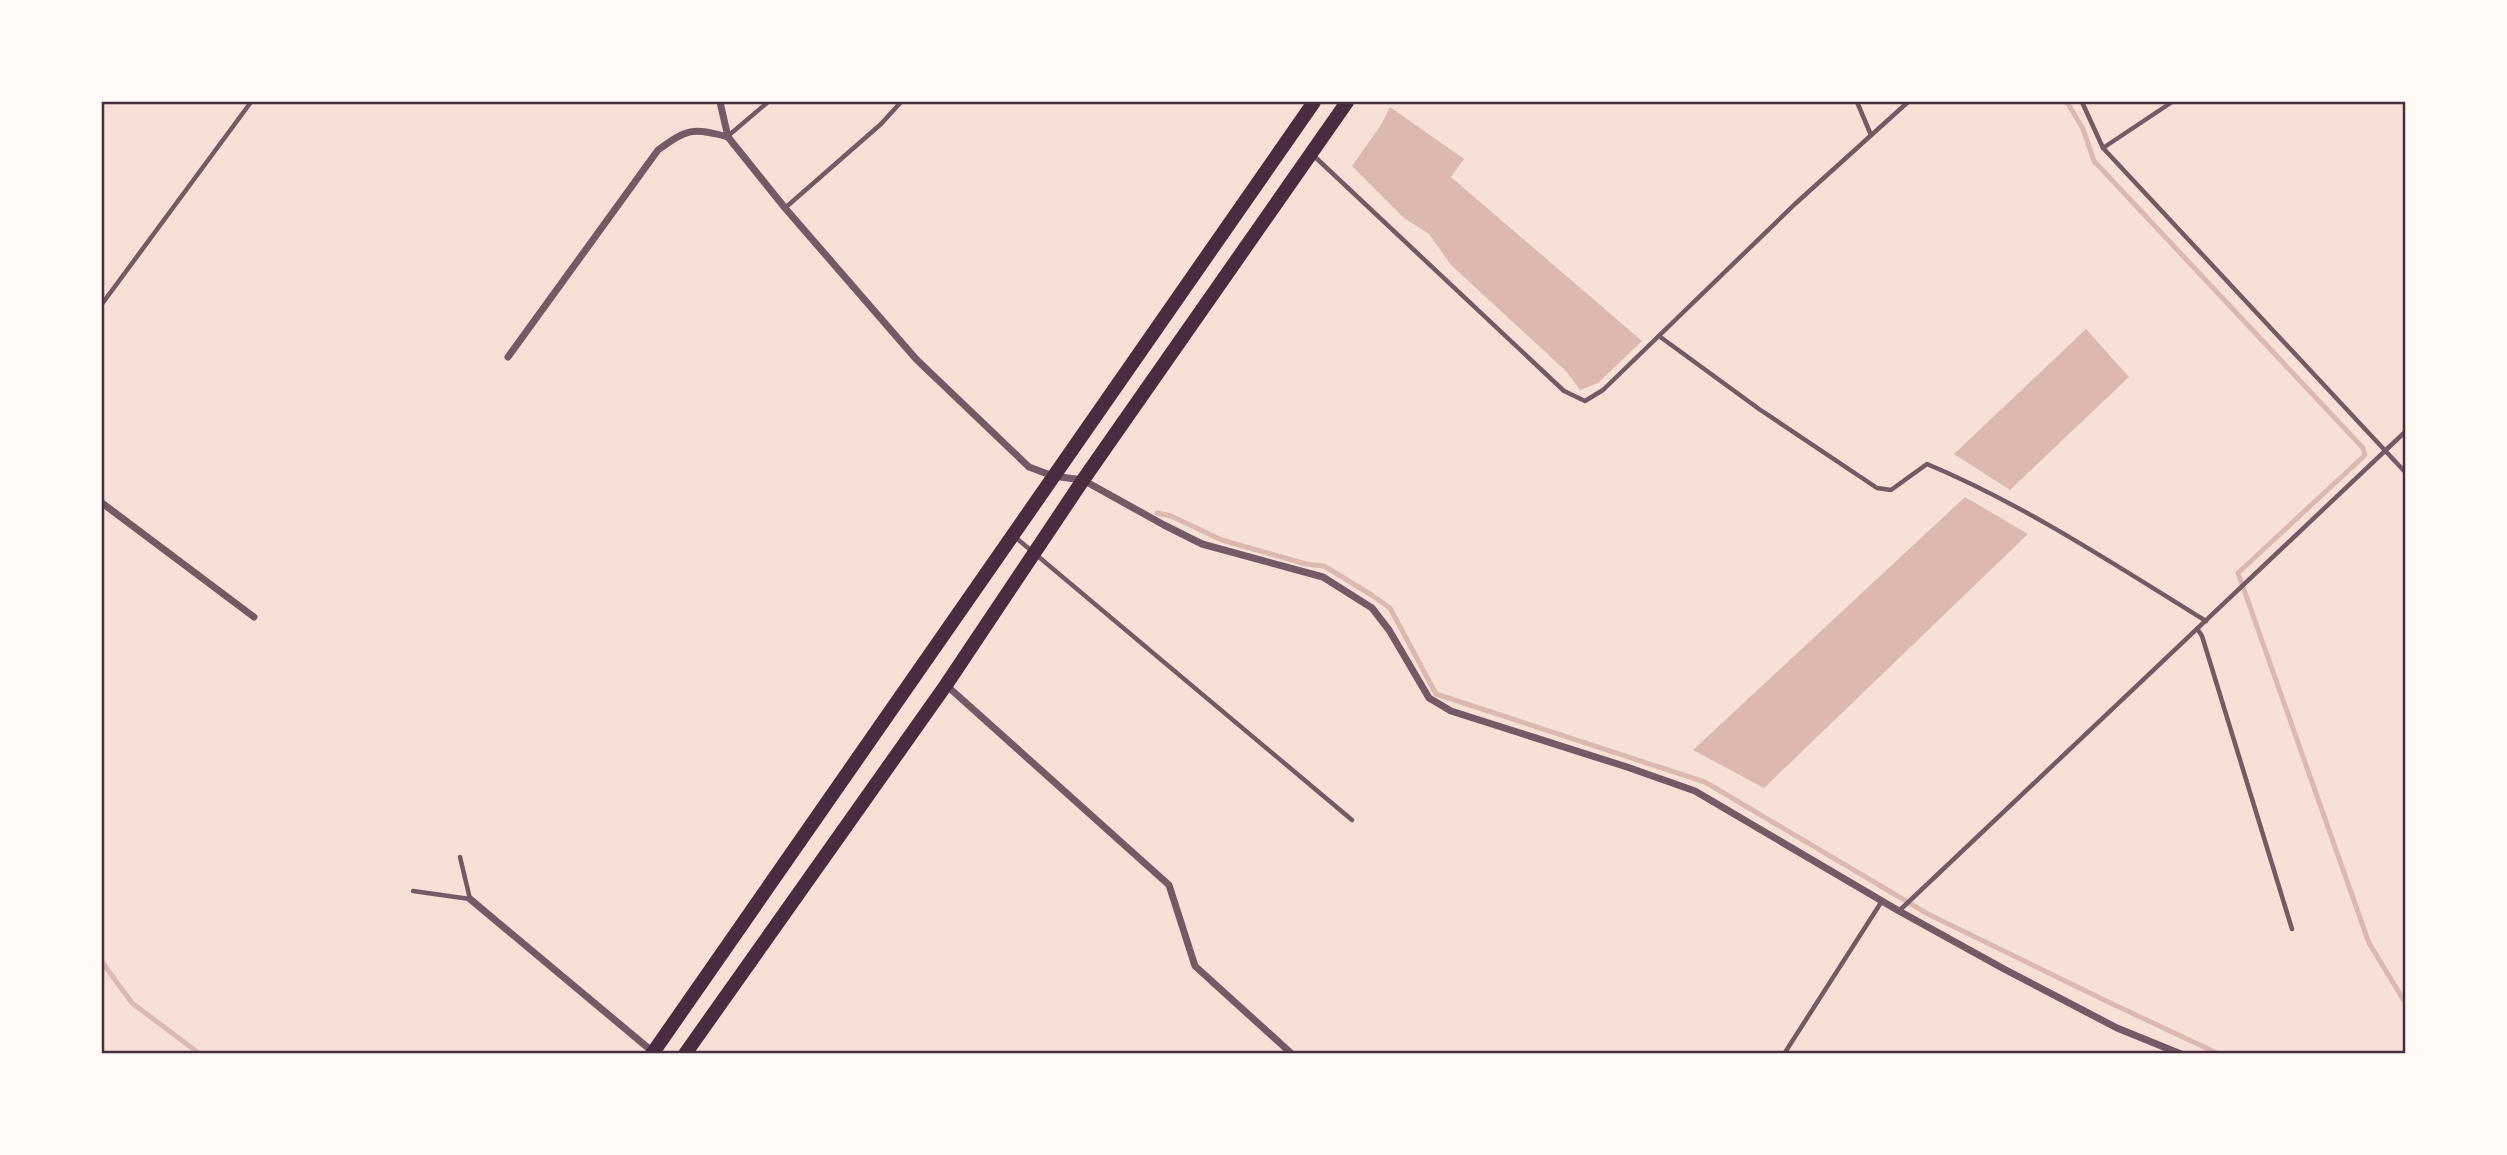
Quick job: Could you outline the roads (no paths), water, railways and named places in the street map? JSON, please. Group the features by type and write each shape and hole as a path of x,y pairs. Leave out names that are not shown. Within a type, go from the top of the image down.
{"main road":[{"path":"654,1053 1314,102"},
{"path":"685,1054 946,685 1083,480 1347,102"}],"street":[{"path":"720,102 728,137 785,208 916,359 1029,467 1053,476 1083,480 1202,544 1323,577 1372,608 1389,630 1429,698 1451,711 1627,766 1695,791 1899,911 2004,969 2117,1028 2181,1054"},
{"path":"508,357 658,150 683,132 707,131 728,137"},
{"path":"102,503 254,617"},
{"path":"946,685 1169,885 1195,965 1292,1054"},
{"path":"470,899 654,1053"}],"lane":[{"path":"102,304 251,102"},
{"path":"728,137 768,102"},
{"path":"785,208 881,124 901,102"},
{"path":"1857,102 1871,135"},
{"path":"1311,153 1564,391 1585,401 1603,390 1795,204 1908,102"},
{"path":"2082,102 2104,148 2406,472"},
{"path":"2104,148 2172,102"},
{"path":"1659,336 1759,409 1877,488 1891,490 1927,464 1965,480 2074,541 2206,621"},
{"path":"1899,911 2406,431"},
{"path":"1013,536 1352,820"},
{"path":"2198,630 2292,929"},
{"path":"413,891 470,899 460,857"},
{"path":"1784,1054 1883,900"}],"waterway":[{"path":"2067,102 2083,129 2094,161 2363,448 2365,455 2238,573 2369,943 2406,1004"},
{"path":"1157,513 1171,516 1222,540 1306,564 1324,566 1370,594 1390,608 1436,694 1705,782 1928,914 2219,1054"},
{"path":"102,962 132,1003 200,1054"}]}
